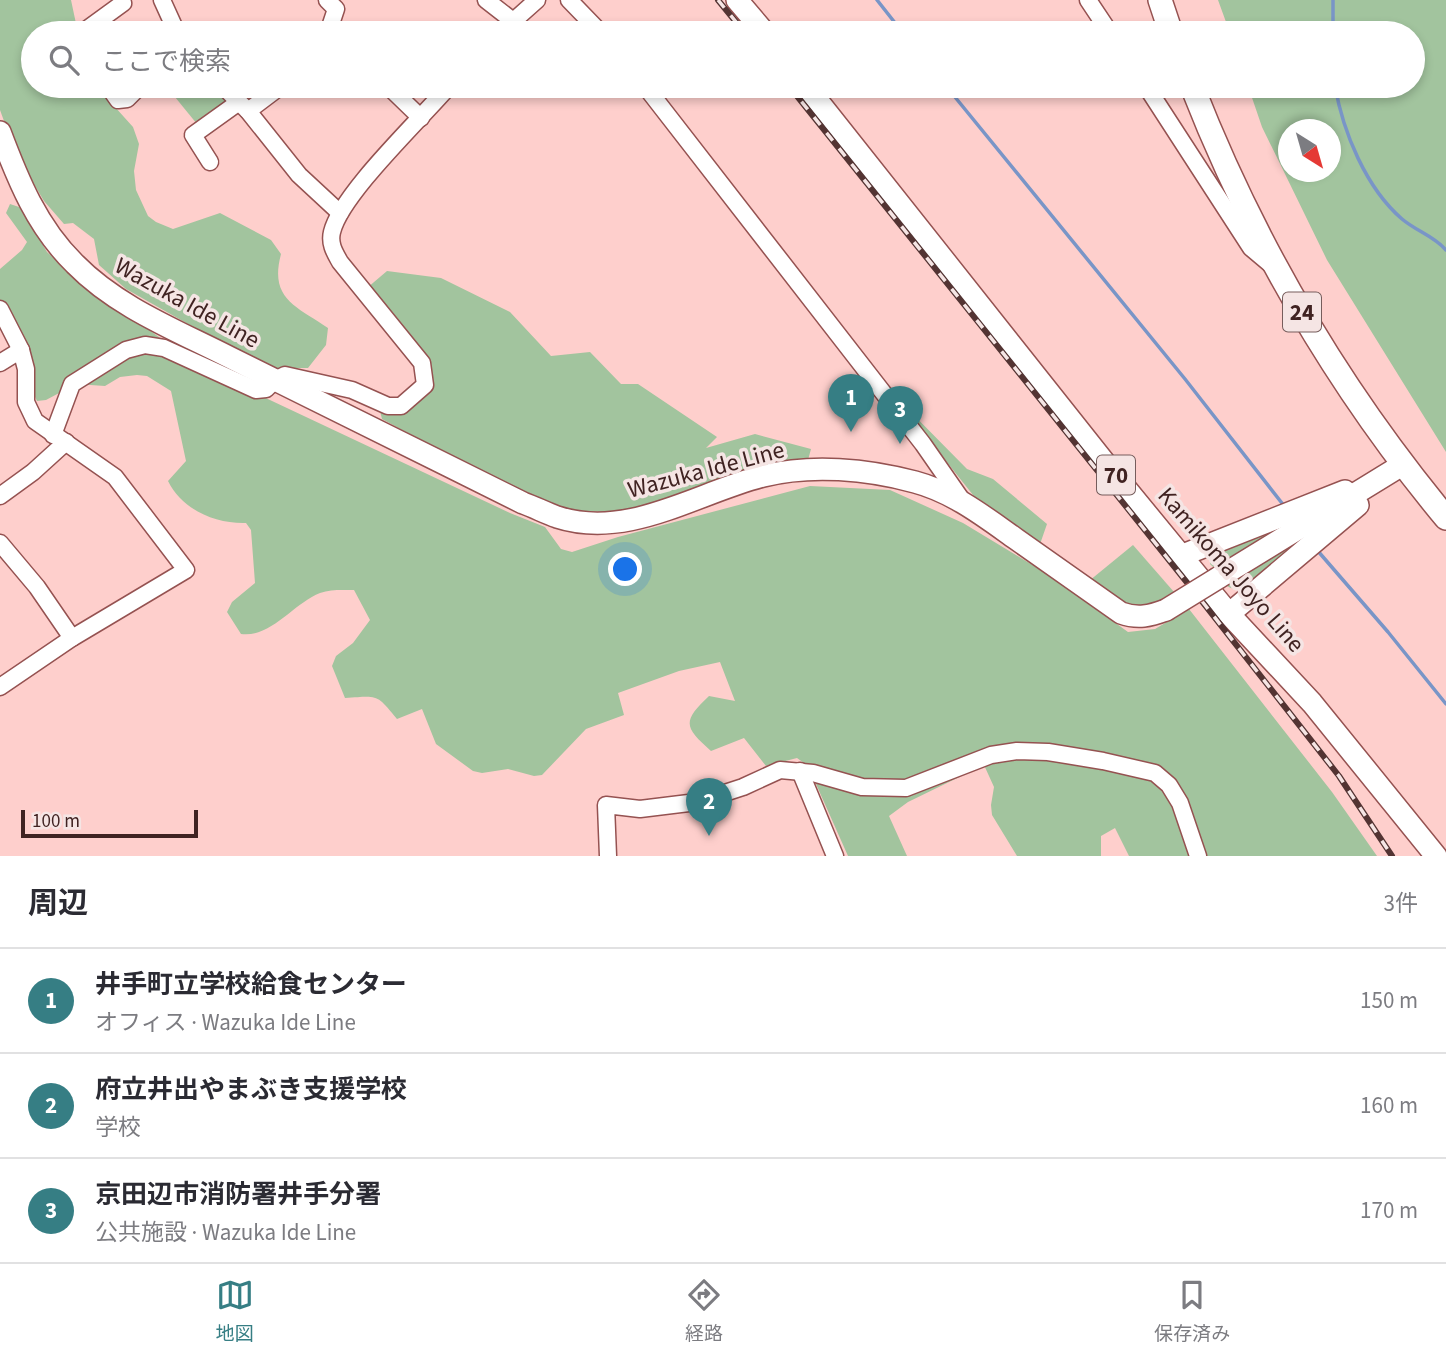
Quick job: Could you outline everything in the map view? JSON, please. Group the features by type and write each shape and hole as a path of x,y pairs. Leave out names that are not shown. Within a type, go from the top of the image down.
{"highway":[{"path":"1160,0 1167,21"},
{"name":"24","path":"1197,98 1245,207 1332,364 1402,466 1446,518"}],"main road":[{"path":"737,0 755,21"},
{"name":"Kamikoma Joyo Line","path":"816,98 1229,614 1312,704 1436,856"},
{"name":"Wazuka Ide Line","path":"0,132 26,196 47,233 75,265 120,300 523,503 559,517 592,523 629,519 667,510 763,476 807,470 883,475 918,482 964,503 1121,613 1132,617 1148,617 1167,610 1402,466"},
{"path":"1183,555 1341,492 1368,489"},
{"path":"1229,614 1355,510 1368,489"}],"street":[{"path":"101,21 123,3 122,0"},
{"path":"162,0 172,21"},
{"path":"327,0 336,9 332,21"},
{"path":"486,0 513,21 537,0"},
{"path":"569,0 589,21"},
{"path":"1088,0 1103,21"},
{"path":"236,98 299,176 340,213"},
{"path":"210,162 193,135 259,98"},
{"path":"400,98 421,118"},
{"path":"0,496 33,472 60,438 72,384 126,349 145,345 164,348 256,390 265,390 285,375 352,390 388,406 401,406 425,385 422,363 340,262 331,246 332,233 340,213 375,167 438,98"},
{"path":"654,98 923,444 964,503"},
{"path":"1154,98 1251,248 1279,272"},
{"path":"0,309 21,350 26,369 26,402 35,421 116,477 186,570 72,638 0,687"},
{"path":"0,363 21,350"},
{"path":"0,542 37,587 72,638"},
{"path":"608,856 606,805 640,809 697,802 743,787 780,770 800,771 862,787 906,788 991,755 1017,751 1048,752 1155,773 1169,785 1180,803 1198,856"},
{"path":"800,771 835,856"}],"green space":[{"path":"0,0 71,0 75,21 21,21 21,98 109,98 133,127 139,144 134,171 136,190 148,216 173,229 220,213 271,240 281,254 278,269 282,291 296,307 328,328 326,345 308,368 266,368 126,289 99,265 94,239 73,223 64,224 44,201 16,154 0,110"},
{"path":"1218,0 1446,0 1446,452 1327,260 1289,182 1341,182 1341,119 1278,119 1278,160 1252,98 1425,98 1425,21 1226,21"},
{"path":"176,98 228,100 197,124"},
{"path":"10,204 19,207 47,252 74,276 202,368 545,527 561,549 572,552 618,537 810,486 890,490 963,523 1049,575 1128,632 1155,629 1189,609 1332,792 1377,856 1129,856 1115,828 1101,836 1101,856 1017,856 992,815 994,787 984,765 908,802 889,816 907,856 848,856 808,766 797,758 766,766 744,738 711,751 692,730 690,719 709,696 735,701 720,662 679,671 618,693 624,715 586,729 542,775 534,776 508,769 482,773 473,771 436,744 422,709 397,719 385,704 376,698 345,698 332,666 336,656 353,643 370,620 354,590 320,593 262,631 241,634 227,612 232,602 255,583 251,530 246,523 223,521 201,513 182,500 168,481 186,461 171,391 147,376 137,375 120,377 105,386 76,384 46,400 37,401 33,367 0,301 0,269 22,250 27,242 6,213"},
{"path":"387,271 441,278 510,312 551,356 590,352 621,384 638,384 717,437 706,448 755,434 811,449 808,460 734,473 666,501 619,512 567,511 490,478 382,419 380,411 430,376 367,288"},
{"path":"891,392 967,469 993,479 1047,524 1039,547 977,500"},
{"path":"1343,510 1252,586 1236,589 1223,583"},
{"path":"1303,518 1215,569 1210,564 1213,550"},
{"path":"1133,545 1174,592 1143,609 1133,609 1089,581"}],"waterway":[{"path":"877,0 894,21"},
{"path":"1333,0 1333,21"},
{"path":"956,98 1185,379 1285,507"},
{"path":"1338,98 1350,140 1377,192 1402,219 1446,250"},
{"path":"1317,550 1446,704"}],"railway":[{"path":"718,0 735,21"},
{"path":"799,98 1339,776 1392,856"}],"place":[{"name":"井手町立学校給食センター","path":"851,432"},
{"name":"京田辺市消防署井手分署","path":"900,444"},
{"name":"府立井出やまぶき支援学校","path":"709,836"}]}
